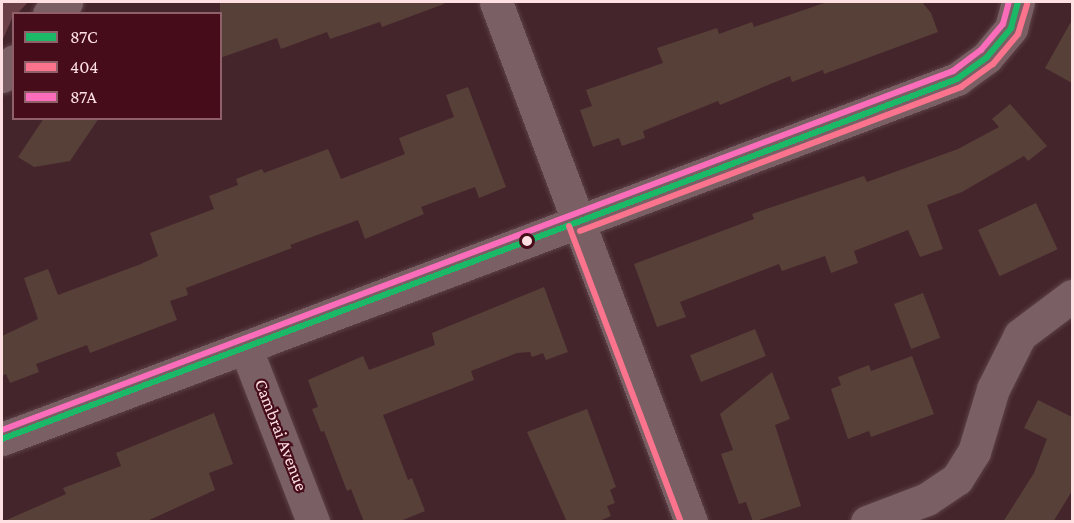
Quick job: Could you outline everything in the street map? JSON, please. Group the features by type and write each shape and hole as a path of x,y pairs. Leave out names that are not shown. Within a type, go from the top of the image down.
{"street":[{"path":"52,12 66,2"},
{"path":"496,2 691,522"},
{"path":"2,439 246,349 957,79 987,57 1011,28 1018,2"},
{"path":"2,76 12,64"},
{"path":"867,522 927,499 957,479 974,452 993,389 1020,335 1072,296"},
{"name":"Cambrai Avenue","path":"246,349 314,522"}],"shaded area":[{"path":"2,2 28,2 19,12 12,12 12,18 2,41"}],"building":[{"path":"220,2 444,2 444,4 382,27 380,22 330,39 327,32 281,49 277,38 222,57 222,12 220,12"},
{"path":"827,2 922,2 931,13 938,32 824,74 823,70 792,82 790,76 720,105 718,101 643,131 645,138 622,146 619,138 593,147 580,110 592,106 586,90 663,63 657,48 717,28 719,34 752,22 754,27"},
{"path":"1072,20 1072,83 1045,68"},
{"path":"468,87 506,187 479,198 475,187 421,207 424,214 365,239 358,220 290,245 292,248 186,288 188,295 170,301 177,320 90,353 87,345 36,364 39,372 10,383 6,374 2,376 2,336 38,319 24,278 48,269 58,295 141,264 158,256 150,233 214,209 209,196 238,185 236,179 262,169 264,173 328,149 341,179 405,154 399,138 454,117 446,95"},
{"path":"1010,104 1047,146 1028,161 1024,156 962,192 927,205 943,249 920,257 908,230 854,251 858,263 831,273 825,256 782,271 779,264 680,302 686,317 657,327 634,264 754,219 752,214 864,176 867,182 958,149 999,127 992,119"},
{"path":"43,120 98,120 70,161 34,167 18,157"},
{"path":"1036,203 1058,249 1000,276 978,230"},
{"path":"544,287 568,352 546,360 543,353 532,357 530,352 517,353 471,371 474,380 383,415 408,480 412,478 425,511 398,522 364,522 351,489 347,491 324,431 321,432 312,409 318,407 308,380 363,356 369,370 435,345 432,333"},
{"path":"923,293 940,338 911,349 894,304"},
{"path":"755,329 766,356 701,382 690,355"},
{"path":"912,356 934,414 871,437 869,431 848,439 831,389 841,385 838,377 869,365 871,371"},
{"path":"772,372 790,419 775,425 801,506 753,522 746,502 739,504 721,454 733,450 720,414"},
{"path":"1038,400 1072,417 1072,491 1053,522 1003,522 1034,473 1047,439 1024,428"},
{"path":"587,409 616,487 610,490 615,503 607,506 611,516 597,522 567,522 527,432"},
{"path":"214,413 233,464 209,473 215,490 145,522 2,522 66,494 63,488 121,466 116,453"}],"transit line":[{"name":"87A","path":"2,430 953,71 981,50 1003,24 1009,2"},
{"name":"87C","path":"2,439 957,79 987,57 1011,28 1018,2"},
{"name":"404","path":"580,231 961,87 993,64 1018,34 1027,4"},
{"name":"404","path":"569,226 681,522"}]}
